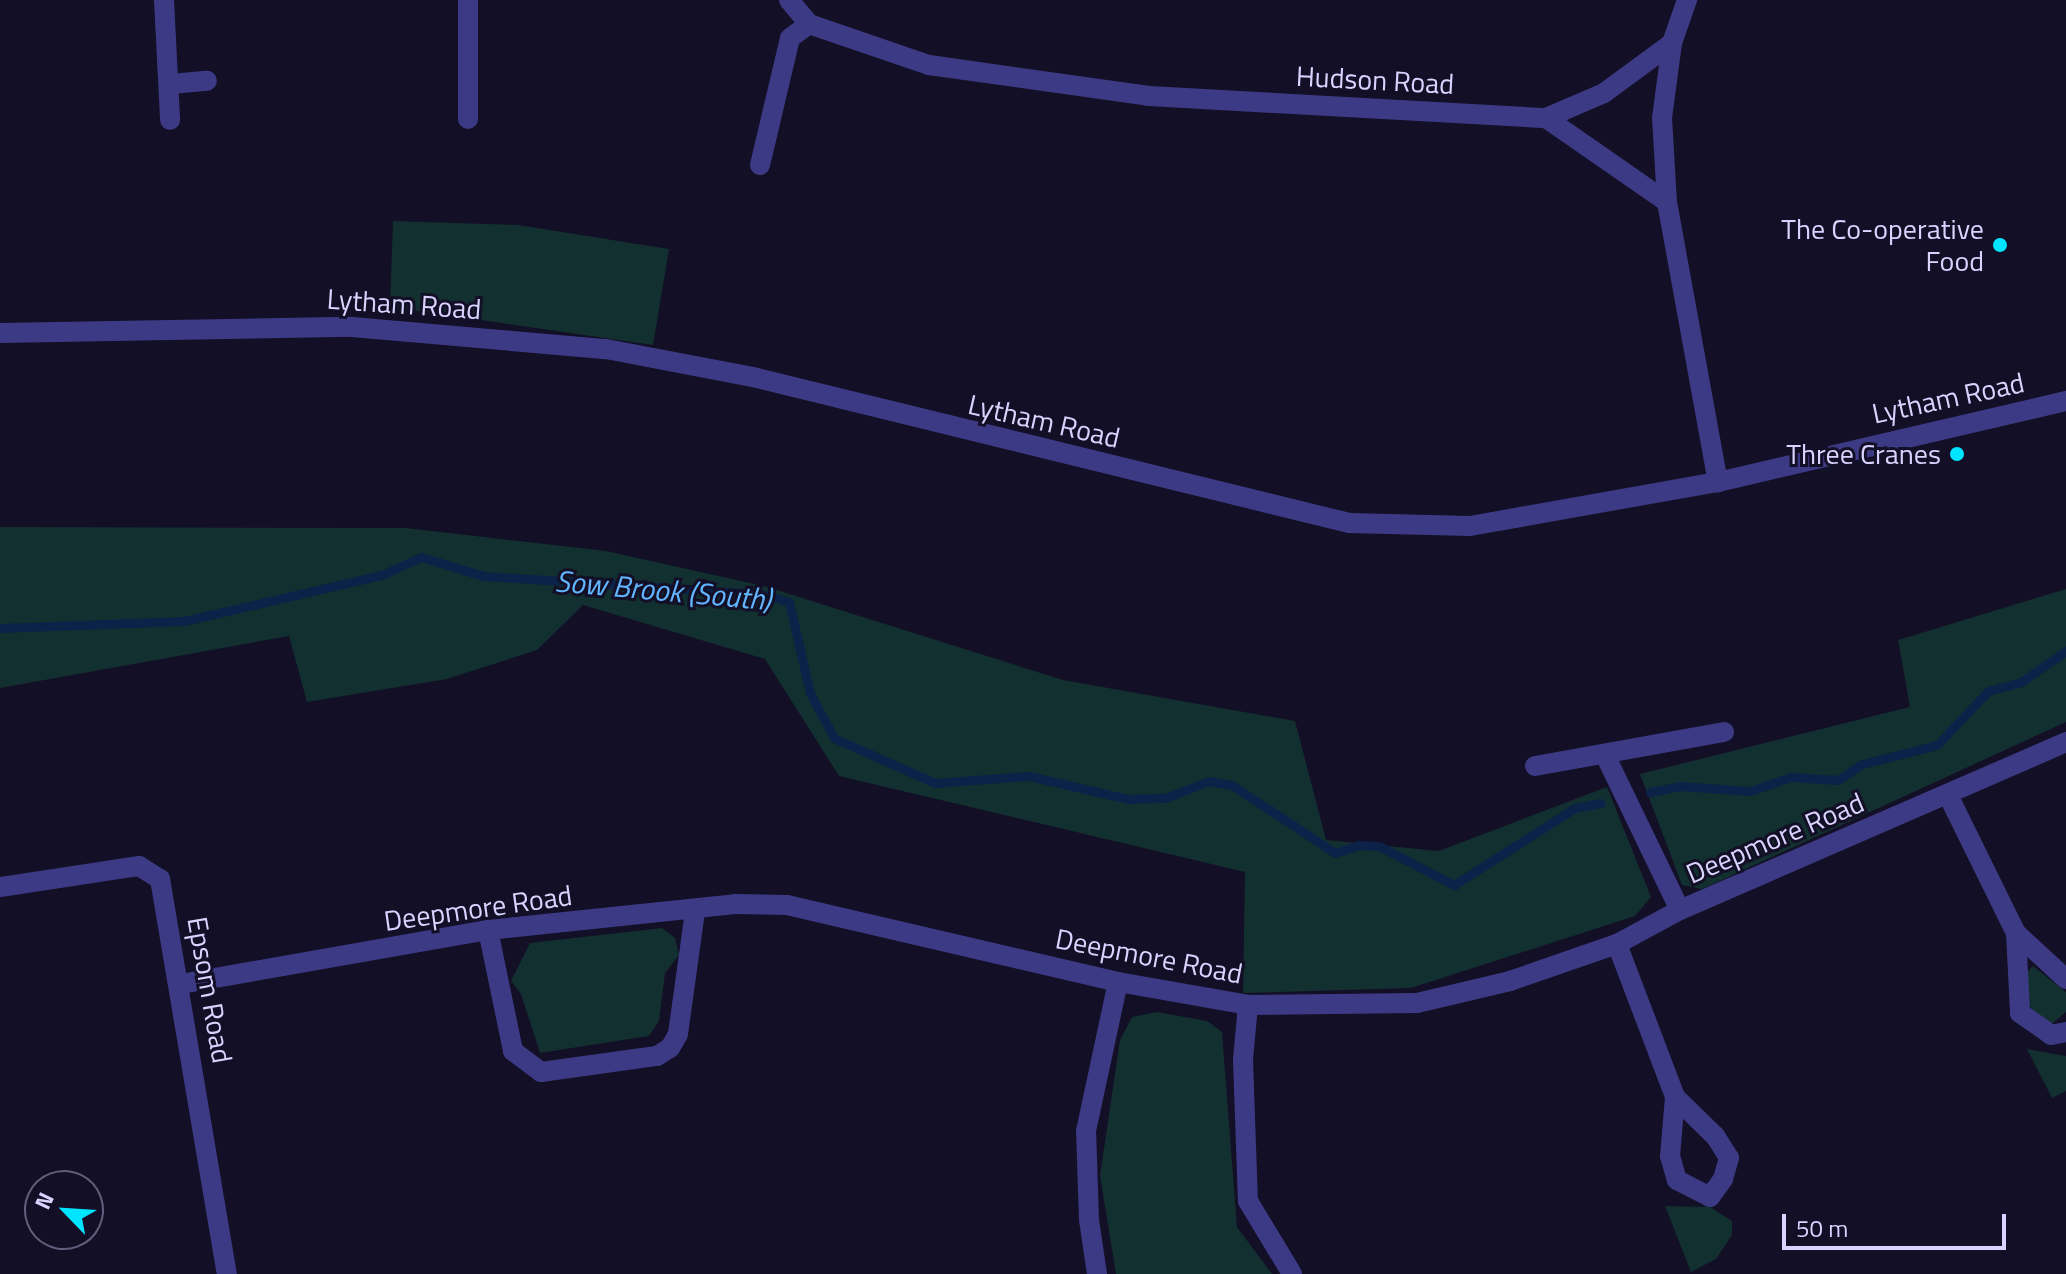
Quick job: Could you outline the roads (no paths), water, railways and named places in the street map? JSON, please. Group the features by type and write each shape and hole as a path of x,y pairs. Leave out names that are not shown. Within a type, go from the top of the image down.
{"street":[{"path":"164,0 170,120"},
{"path":"468,0 468,119"},
{"path":"760,165 790,38 809,24 789,0"},
{"path":"1687,0 1672,43 1662,118 1667,202 1718,482"},
{"name":"Hudson Road","path":"809,24 929,65 1149,96 1546,118"},
{"path":"1546,118 1604,93 1672,43"},
{"path":"170,84 207,81"},
{"path":"1546,118 1667,202"},
{"name":"Lytham Road","path":"0,333 352,327 606,349 753,377 1349,523 1470,526 1718,482 2066,401"},
{"path":"1535,766 1606,757 1724,732"},
{"name":"Deepmore Road","path":"181,984 488,930 695,911 735,904 787,905 1118,982 1248,1005 1417,1003 1510,981 1617,944 1680,910 2066,742"},
{"path":"1606,757 1680,910"},
{"path":"1948,795 2016,933 2066,979"},
{"name":"Epsom Road","path":"0,887 139,866 152,873 166,898 227,1274"},
{"path":"488,930 513,1051 541,1072 657,1056 670,1048 678,1034 695,911"},
{"path":"2016,933 2020,1013 2051,1035 2066,1032"},
{"path":"1617,944 1675,1097"},
{"path":"1097,1274 1089,1220 1086,1131 1118,982"},
{"path":"1248,1005 1246,1188 1259,1226 1292,1274"}],"waterway":[{"name":"Sow Brook (South)","path":"0,628 184,621 382,575 421,557 484,576 760,594 789,602 810,693 834,738 935,783 1029,776 1128,799 1165,798 1209,781 1232,785 1335,853 1359,845 1379,846 1454,885 1575,808 1601,803"},
{"name":"Sow Brook (South)","path":"1650,792 1681,786 1750,791 1791,777 1838,780 1862,764 1937,745 1988,691 2021,682 2066,651"}],"place":[{"name":"The Co-operative Food","path":"2000,245"},
{"name":"Three Cranes","path":"1957,454"}]}
